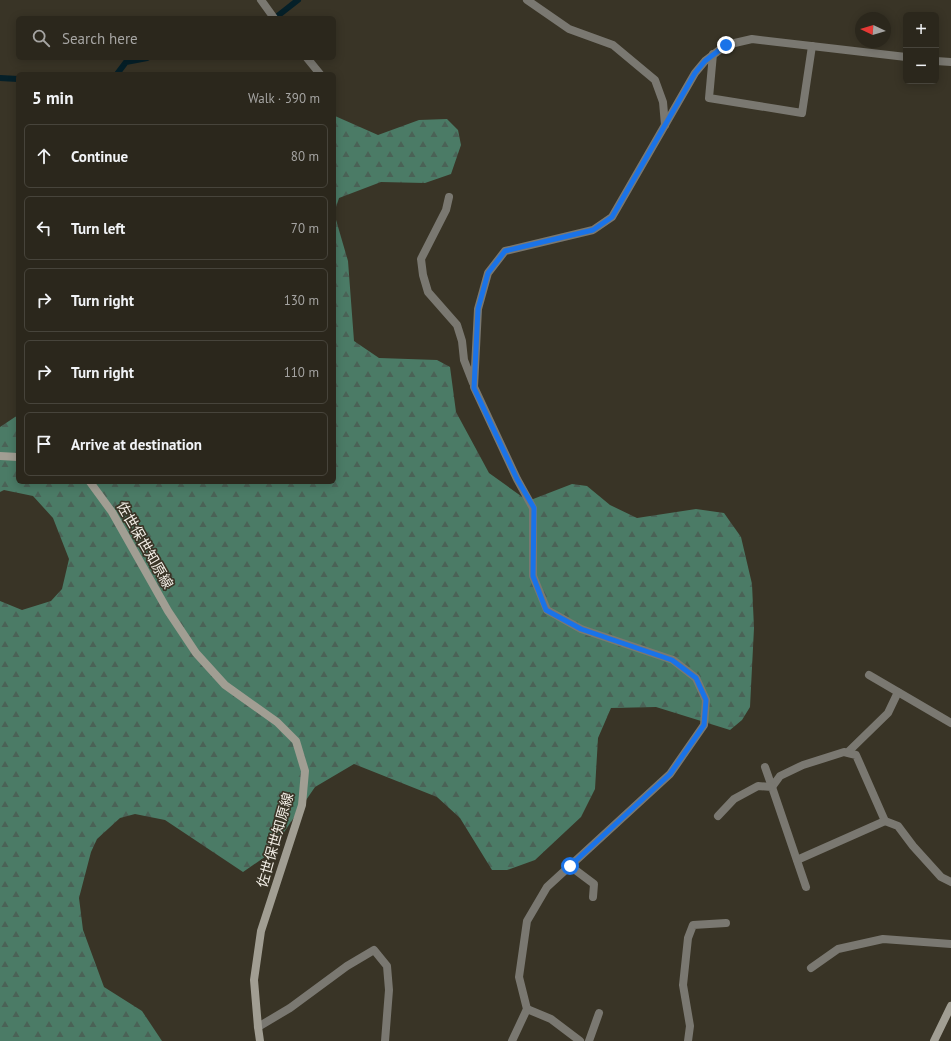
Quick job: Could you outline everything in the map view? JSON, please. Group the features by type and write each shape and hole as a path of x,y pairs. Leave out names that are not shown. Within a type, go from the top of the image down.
{"main road":[{"path":"0,456 16,457"},
{"name":"佐世保世知原線","path":"91,484 112,512 168,611 196,653 225,685 277,722 296,741 305,771 302,805 261,930 254,980 260,1041"},
{"path":"934,1041 950,1012"}],"street":[{"path":"261,0 273,16"},
{"path":"527,0 569,29 613,45 655,80 663,102 665,125"},
{"path":"474,388 478,309 488,273 505,251 593,230 612,217 695,73 713,54 726,45 752,39 903,57"},
{"path":"713,54 709,98 802,113 812,46"},
{"path":"309,60 318,72"},
{"path":"939,61 951,62"},
{"path":"449,197 446,210 421,259 422,267 428,292 457,325 462,341 464,360 474,388 517,479 534,508 533,576 546,610 581,629 672,660 696,678 706,700 704,725 670,774 547,887 527,921 519,977 527,1008 512,1041"},
{"path":"869,675 951,723"},
{"path":"848,752 888,713 898,692"},
{"path":"772,787 780,776 803,765 848,752 856,755 885,821"},
{"path":"765,767 806,887"},
{"path":"718,816 734,799 758,786 772,787"},
{"path":"797,860 885,821 898,826 913,846 941,877 951,882"},
{"path":"570,866 594,884 593,897"},
{"path":"688,1041 690,1026 683,985 688,938 693,925 726,923"},
{"path":"811,968 838,949 883,939 951,944"},
{"path":"258,1027 290,1008 347,966 374,950 387,966 389,990 385,1041"},
{"path":"527,1008 552,1019 580,1041"},
{"path":"589,1041 599,1012"}],"green space":[{"path":"336,116 378,135 419,120 447,119 458,130 461,145 451,174 425,183 381,182 339,198 336,207"},
{"path":"336,220 348,261 354,341 379,358 437,360 450,367 456,412 489,473 528,501 572,484 587,486 610,505 637,518 696,509 724,513 741,537 752,584 754,628 750,707 742,720 730,730 656,707 611,708 598,738 595,789 581,817 535,860 507,870 492,870 460,818 437,797 354,764 315,787 269,854 243,872 165,820 135,814 120,818 97,839 91,852 79,898 83,930 104,987 142,1011 162,1041 0,1041 0,601 22,610 51,601 62,589 69,559 53,518 33,496 4,490 0,492 0,427 16,416 16,484 336,484"}],"waterway":[{"path":"278,16 298,0"},
{"path":"118,72 126,62 136,60"},
{"path":"0,78 16,79"}],"route":[{"path":"570,866 670,774 704,725 706,700 696,678 672,660 581,629 546,610 533,576 534,508 517,479 474,388 478,309 488,273 505,251 593,230 612,217 695,73 705,61 726,45"}]}
